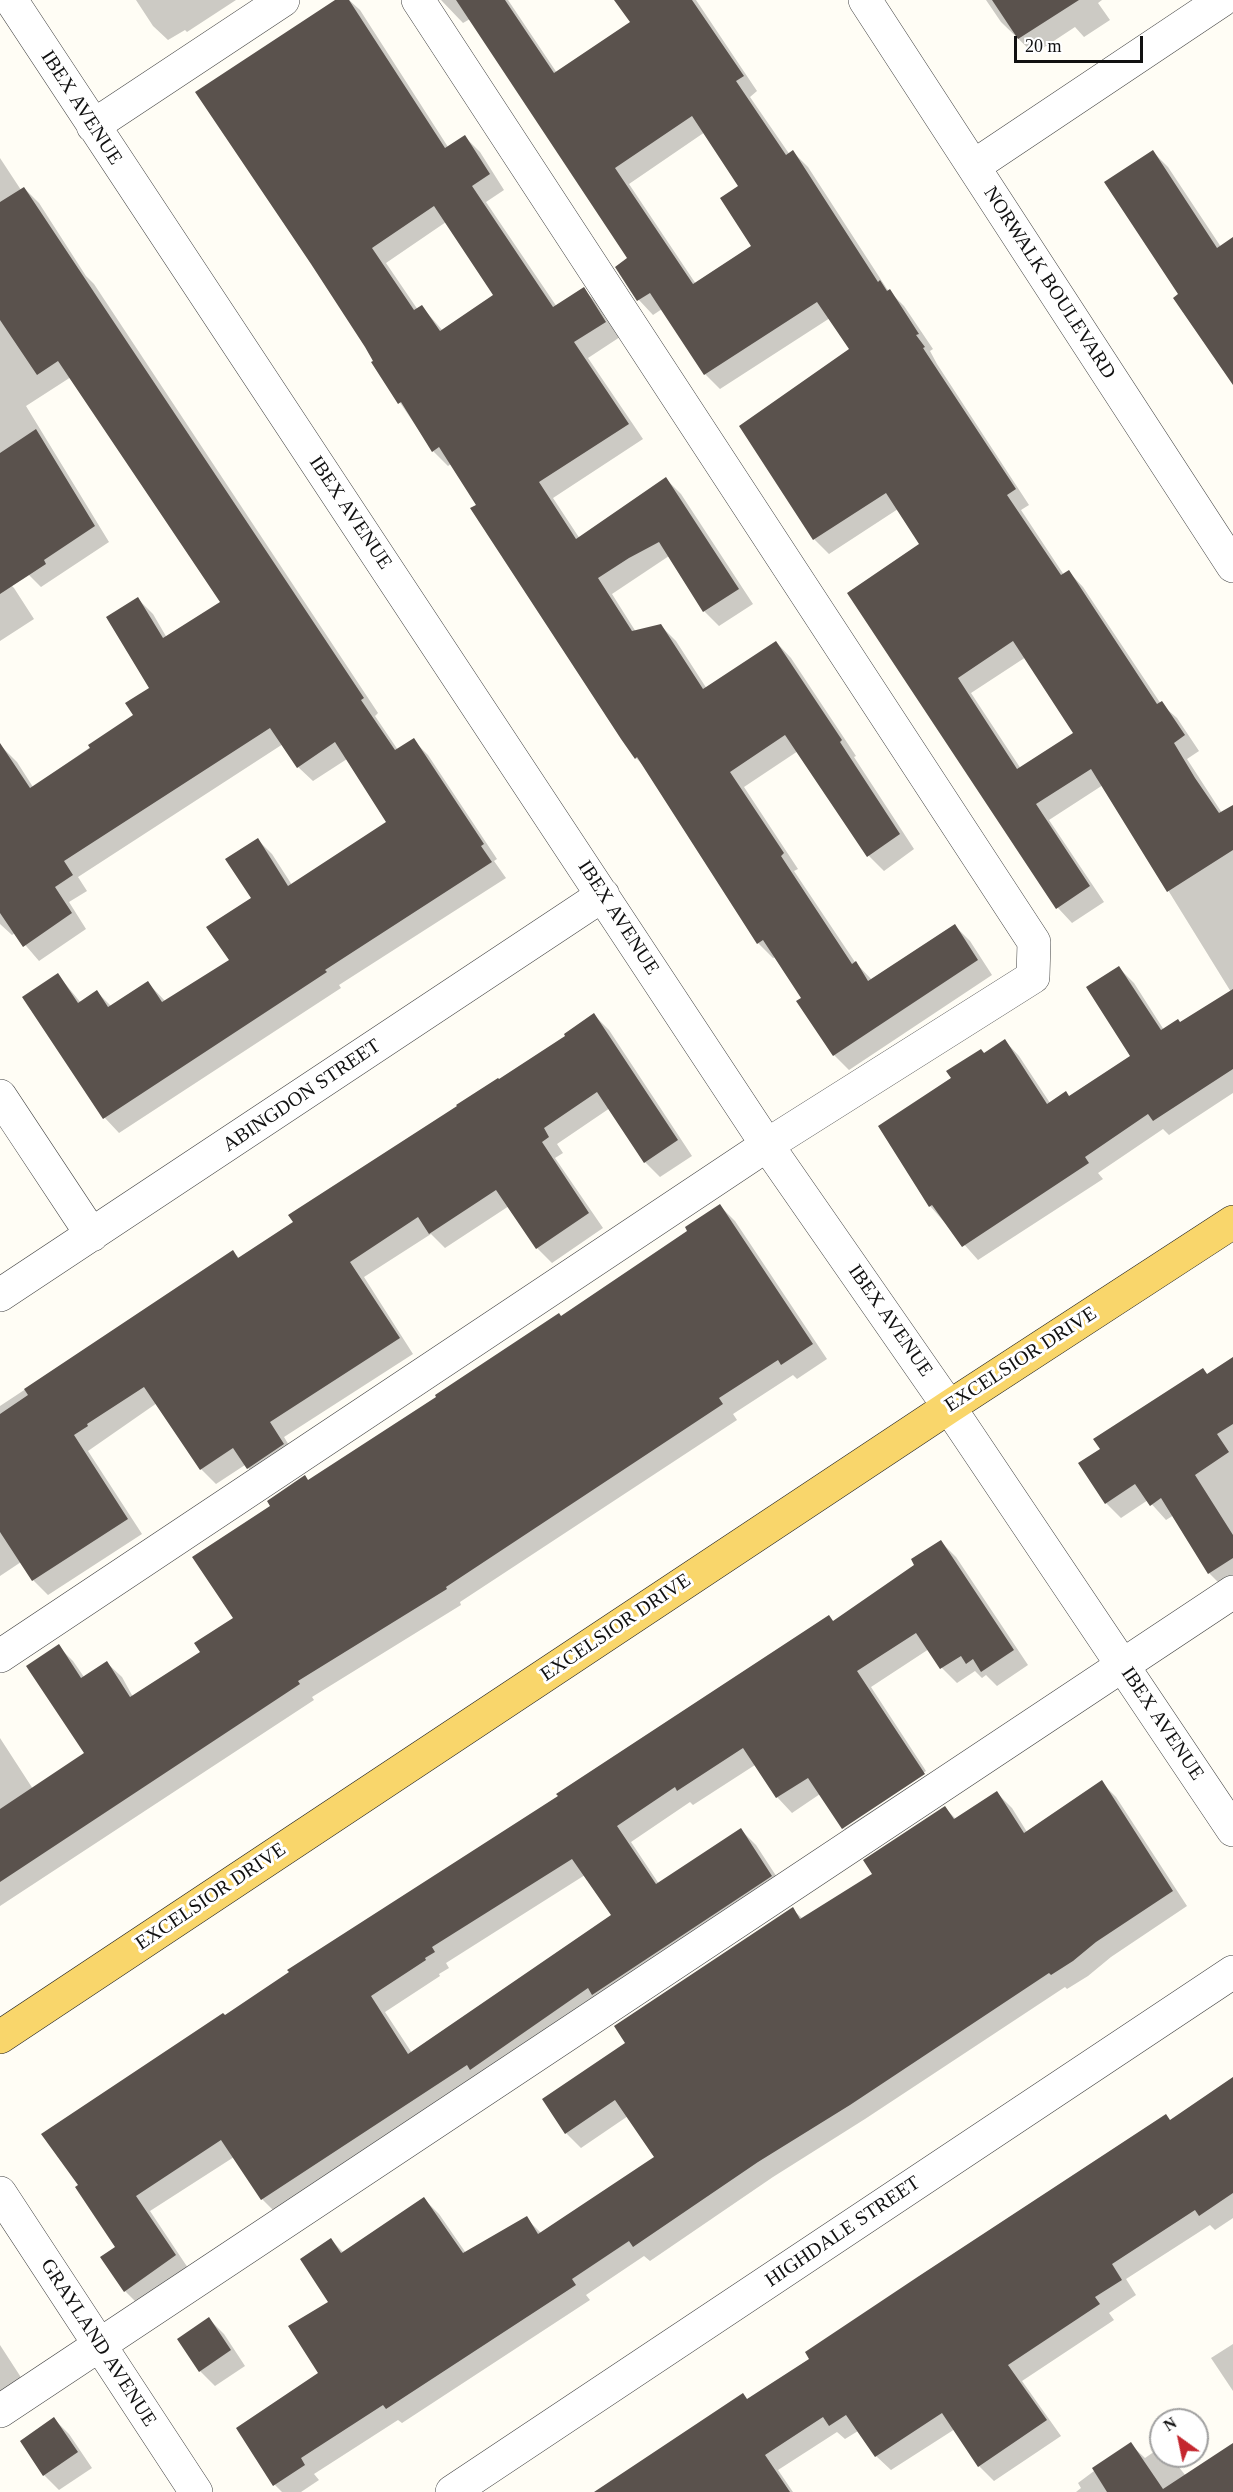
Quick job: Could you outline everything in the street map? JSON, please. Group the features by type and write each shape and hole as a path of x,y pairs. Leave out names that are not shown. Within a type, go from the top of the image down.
{"main road":[{"name":"EXCELSIOR DRIVE","path":"0,2037 949,1407 1233,1222"}],"street":[{"name":"IBEX AVENUE","path":"11,0 767,1145 949,1407 1233,1830"},
{"path":"93,126 283,0"},
{"path":"0,1656 767,1145 1033,977 1034,942 418,0"},
{"name":"NORWALK BOULEVARD","path":"864,0 1233,566"},
{"path":"974,166 1222,0"},
{"name":"ABINGDON STREET","path":"0,1296 603,895"},
{"path":"0,1096 92,1235"},
{"path":"0,2411 1233,1592"},
{"name":"HIGHDALE STREET","path":"452,2492 1233,1972"},
{"name":"GRAYLAND AVENUE","path":"0,2193 196,2492"}],"building":[{"path":"335,0 349,0 445,148 465,135 490,174 472,186 553,307 584,287 606,322 574,342 629,424 539,482 576,539 666,477 739,589 703,612 659,542 598,578 632,631 661,624 703,689 776,641 842,740 840,742 900,834 867,857 785,735 730,772 784,853 781,856 852,964 856,961 868,981 955,924 978,960 833,1056 796,1001 801,998 763,940 757,944 637,757 635,759 621,739 470,508 476,505 439,447 432,452 401,402 398,404 371,362 373,361 365,347 311,264 195,92","holes":["434,206 493,295 440,331 422,305 414,310 372,248"]},
{"path":"456,0 505,0 554,73 630,22 614,0 692,0 744,76 736,81 786,155 793,150 878,282 880,280 887,291 890,289 919,334 916,335 925,347 923,348 1016,489 1007,495 1061,575 1069,570 1157,704 1162,701 1185,735 1174,743 1195,778 1219,813 1233,805 1233,850 1167,892 1091,769 1036,804 1090,886 1056,909 847,593 919,544 886,493 813,540 739,426 849,349 817,302 704,375 650,293 637,301 615,267 627,258","holes":["692,116 738,186 720,198 751,246 693,284 615,168","1013,641 1073,733 1017,769 958,678"]},
{"path":"992,0 1079,0 1018,39"},
{"path":"1153,150 1217,248 1233,237 1233,385 1173,298 1178,294 1104,182"},
{"path":"24,187 364,698 361,700 395,750 414,738 484,844 481,846 492,862 325,970 327,972 103,1119 22,997 58,973 78,1003 97,990 108,1007 148,981 162,1002 229,960 206,927 251,898 225,859 258,838 288,886 386,822 335,742 297,768 270,728 64,861 73,875 55,887 72,913 23,947 0,913 0,743 30,788 90,748 88,745 133,715 125,703 149,688 106,617 138,597 163,638 220,602 58,361 37,375 0,320 0,202"},
{"path":"36,429 95,526 44,560 46,564 0,594 0,453"},
{"path":"1119,966 1161,1030 1178,1019 1180,1022 1233,989 1233,1069 1153,1121 1148,1114 1085,1157 1089,1163 962,1247 932,1205 929,1207 878,1126 951,1078 946,1071 981,1049 984,1053 1005,1039 1047,1104 1066,1091 1069,1096 1130,1056 1086,987"},
{"path":"594,1013 678,1140 644,1163 597,1092 544,1128 549,1137 542,1142 589,1213 536,1249 496,1190 429,1234 418,1217 350,1262 400,1338 270,1422 284,1444 247,1469 233,1448 200,1470 144,1387 87,1424 88,1426 74,1435 128,1519 32,1581 0,1532 0,1414 28,1395 24,1389 233,1250 238,1258 293,1222 288,1215 565,1036 564,1034"},
{"path":"720,1204 813,1344 781,1365 778,1360 719,1398 723,1404 446,1587 447,1589 298,1681 300,1684 0,1882 0,1809 84,1753 26,1666 59,1644 81,1678 107,1661 130,1697 200,1652 194,1643 233,1618 192,1557 270,1506 267,1501 305,1475 308,1480 436,1397 435,1395 559,1313 561,1316 687,1231 685,1227"},
{"path":"1233,1357 1233,1424 1217,1434 1229,1452 1195,1475 1233,1535 1233,1558 1208,1574 1161,1498 1150,1506 1135,1484 1105,1504 1078,1463 1100,1449 1093,1439 1203,1368 1207,1374"},
{"path":"941,1540 1014,1650 981,1672 973,1659 966,1664 961,1656 940,1669 916,1633 857,1671 925,1774 842,1829 808,1778 776,1798 743,1748 677,1791 675,1787 617,1826 656,1884 741,1828 772,1876 592,1995 588,1988 470,2070 467,2065 261,2200 221,2140 136,2196 176,2255 124,2292 100,2257 115,2247 75,2187 78,2185 41,2134 223,2013 225,2015 289,1972 287,1970 558,1796 556,1794 829,1615 833,1621 914,1565 911,1559","holes":["572,1859 611,1915 408,2054 371,1996 426,1960 425,1958 435,1952 432,1947"]},
{"path":"1102,1780 1173,1891 1096,1942 1073,1961 1051,1975 1049,1973 850,2105 758,2162 633,2247 629,2241 572,2279 576,2285 386,2409 383,2405 301,2458 305,2465 273,2486 236,2428 318,2373 288,2326 328,2302 300,2259 331,2238 341,2253 424,2197 463,2253 527,2216 538,2234 654,2157 615,2100 565,2134 542,2099 625,2043 614,2026 793,1907 800,1919 872,1874 863,1860 945,1806 954,1819 997,1791 1024,1833"},
{"path":"1233,2077 1233,2193 1199,2216 1195,2210 1112,2264 1122,2280 1095,2297 1100,2304 1008,2365 1047,2420 978,2467 942,2413 875,2457 846,2415 829,2426 823,2417 765,2455 790,2492 594,2492 743,2393 747,2399 809,2359 805,2352 919,2276 1166,2114 1170,2120"},
{"path":"209,2317 231,2350 199,2372 177,2339"},
{"path":"54,2417 78,2452 43,2476 20,2441"},
{"path":"1131,2442 1163,2489 1195,2468 1209,2468 1209,2459 1233,2443 1233,2492 1107,2492 1092,2468"}]}
